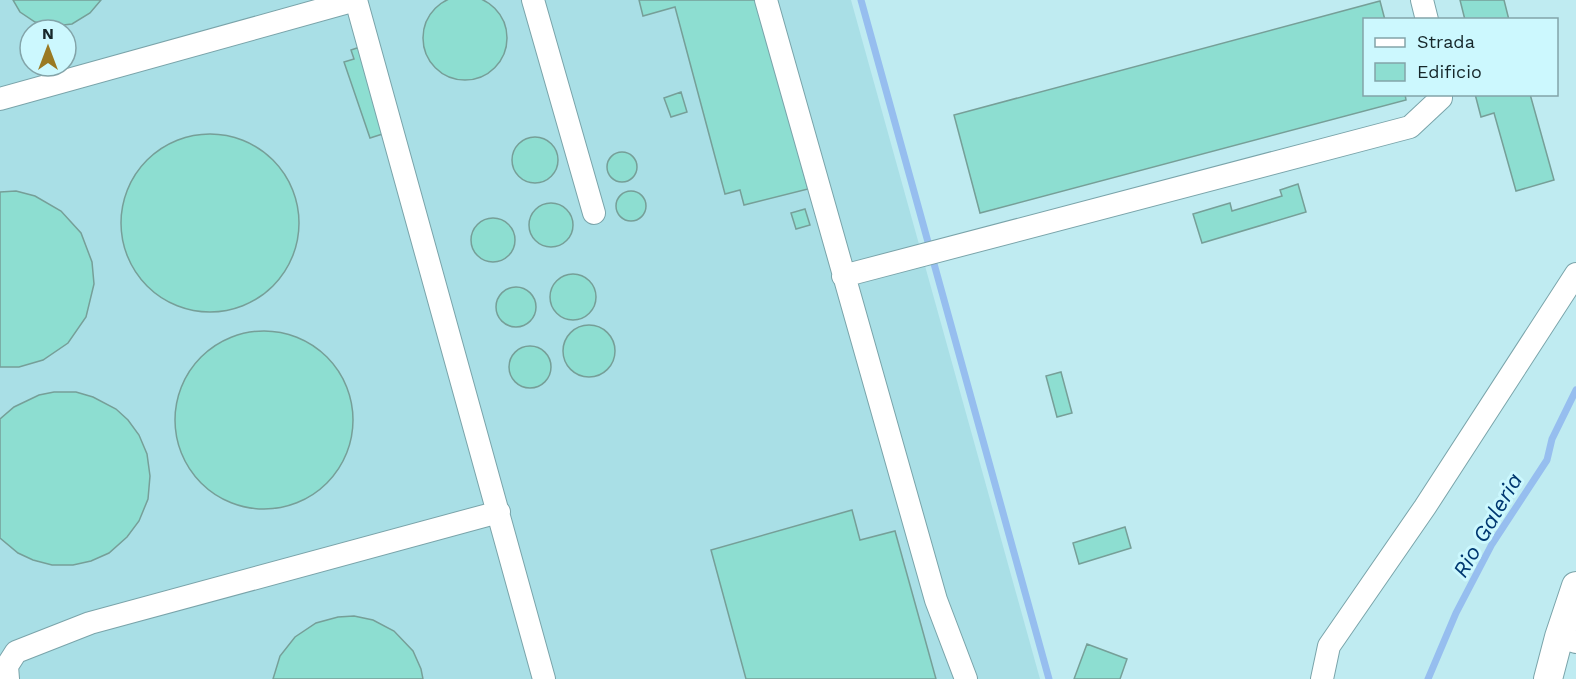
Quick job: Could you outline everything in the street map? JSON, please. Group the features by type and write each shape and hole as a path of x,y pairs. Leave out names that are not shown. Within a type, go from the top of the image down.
{"main road":[{"path":"1548,679 1567,639 1576,586"}],"lane":[{"path":"0,99 356,0 544,679"},
{"path":"533,0 594,213"},
{"path":"766,0 936,600 966,679"},
{"path":"1422,0 1426,18"},
{"path":"843,276 1410,128 1441,96"},
{"path":"1322,679 1329,646 1425,507 1576,274"},
{"path":"9,679 7,666 16,652 90,623 499,512"}],"shaded area":[{"path":"0,0 851,0 1040,679 0,679"}],"building":[{"path":"449,-1 481,-1 495,8 506,30 506,46 500,61 488,73 473,79 457,79 442,73 430,61 424,46 426,22 435,8"},
{"path":"13,0 101,0 90,13 78,20 78,18 29,18 20,12"},
{"path":"639,0 758,0 808,189 744,205 740,190 725,194 675,7 643,16"},
{"path":"1460,0 1504,0 1508,18 1464,18"},
{"path":"1380,1 1384,18 1363,18 1363,96 1405,96 1406,100 980,213 954,115"},
{"path":"363,46 392,131 370,138 344,62 354,59 351,50"},
{"path":"681,92 687,112 671,117 664,98"},
{"path":"1476,96 1531,96 1554,180 1516,191 1494,113 1481,117"},
{"path":"210,134 227,135 244,141 260,149 273,160 284,173 292,189 298,206 298,240 292,257 284,273 273,286 260,297 244,305 227,311 210,312 193,311 176,305 160,297 147,286 136,273 128,257 122,240 121,223 122,206 128,189 136,173 147,160 160,149 176,141 193,135"},
{"path":"535,137 551,144 558,160 551,176 535,183 519,176 512,160 519,144"},
{"path":"622,152 633,156 637,167 633,178 622,182 611,178 607,167 611,156"},
{"path":"1298,184 1306,212 1202,243 1193,214 1230,203 1232,211 1282,196 1280,190"},
{"path":"16,191 35,196 61,211 81,233 92,262 94,284 86,317 68,343 43,360 19,367 0,367 0,192"},
{"path":"631,191 637,192 645,200 645,212 637,220 631,221 625,220 617,212 616,206 617,200 625,192"},
{"path":"551,203 566,210 573,225 566,240 551,247 536,240 529,225 536,210"},
{"path":"805,209 810,225 796,229 791,213"},
{"path":"493,218 509,224 515,240 509,256 493,262 477,256 471,240 477,224"},
{"path":"573,274 589,281 596,297 589,313 573,320 557,313 550,297 557,281"},
{"path":"516,287 524,288 530,293 535,299 535,315 530,321 524,326 516,327 508,326 502,321 497,315 496,307 497,299 502,293 508,288"},
{"path":"589,325 599,327 607,333 613,341 615,351 613,361 607,369 599,375 589,377 579,375 571,369 565,361 563,351 565,341 571,333 579,327"},
{"path":"264,331 281,332 298,338 314,346 327,357 338,370 346,386 352,403 352,437 346,454 338,470 327,483 314,494 298,502 281,508 264,509 247,508 230,502 214,494 201,483 190,470 182,454 176,437 175,420 176,403 182,386 190,370 201,357 214,346 230,338 247,332"},
{"path":"530,346 538,347 545,352 550,359 550,375 545,382 538,387 530,388 522,387 515,382 510,375 509,367 510,359 515,352 522,347"},
{"path":"1061,372 1072,413 1057,417 1046,376"},
{"path":"76,392 93,397 116,409 139,435 147,454 150,476 148,499 139,521 127,537 109,553 91,561 73,565 52,565 33,560 18,553 0,538 0,419 14,407 39,395"},
{"path":"852,510 860,540 895,531 936,679 746,679 711,550"},
{"path":"1125,527 1131,548 1079,564 1073,543"},
{"path":"354,616 373,620 394,631 413,651 423,679 273,679 280,656 295,637 316,623 338,617"},
{"path":"1087,644 1127,659 1120,679 1074,679"}],"waterway":[{"path":"861,0 1049,679"},
{"name":"Rio Galeria","path":"1428,679 1456,613 1492,544 1547,460 1552,439 1576,390"}]}
